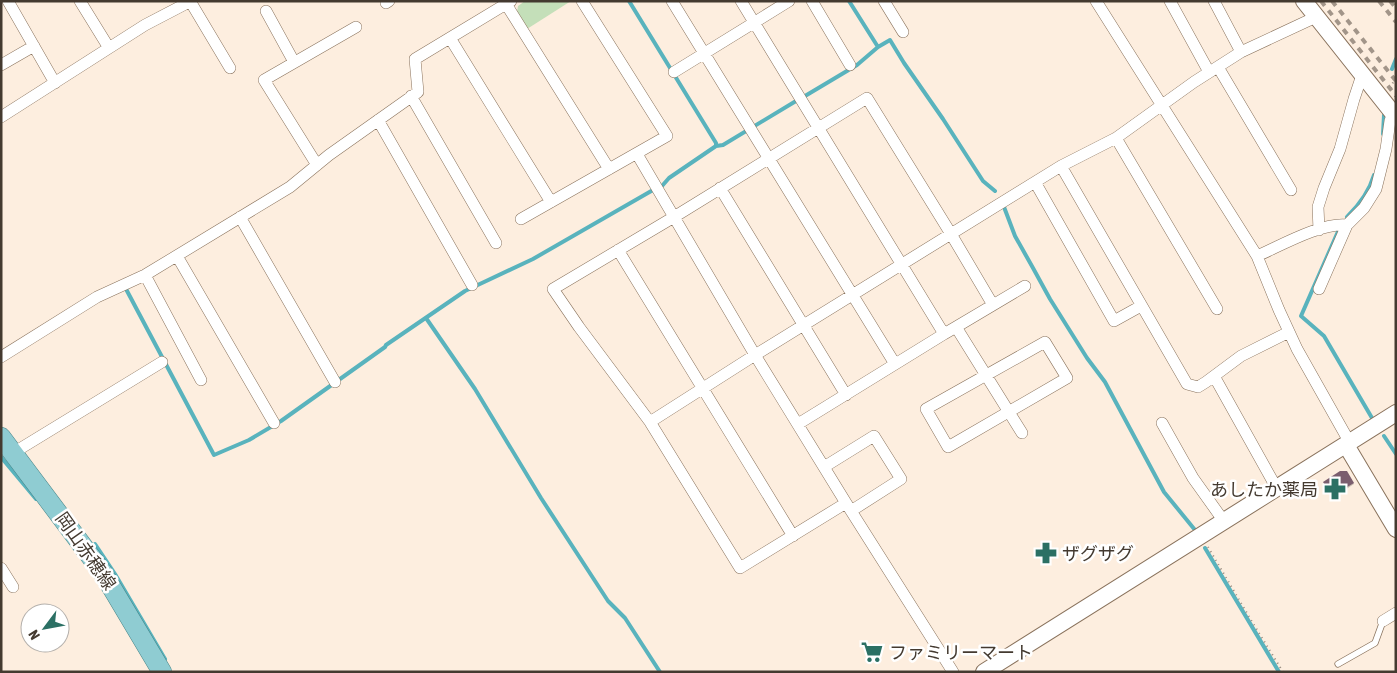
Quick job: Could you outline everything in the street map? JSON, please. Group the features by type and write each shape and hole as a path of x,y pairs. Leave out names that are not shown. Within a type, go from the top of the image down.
{"main road":[{"name":"岡山赤穂線","path":"1,437 103,572 162,672"}],"street":[{"path":"8,1 55,83"},
{"path":"80,1 109,48"},
{"path":"164,1 171,12"},
{"path":"1,117 145,25 191,1 230,68"},
{"path":"521,219 667,136 582,1"},
{"path":"672,1 895,364"},
{"path":"741,1 944,334"},
{"path":"674,72 789,1"},
{"path":"812,1 850,65"},
{"path":"884,1 903,32"},
{"path":"1096,1 1258,256 1297,349 1396,529"},
{"path":"1170,1 1291,190"},
{"path":"1214,1 1241,52"},
{"path":"1258,256 1309,232 1343,224 1364,208 1376,189 1386,148 1390,121 1394,115 1304,1"},
{"path":"1,357 97,297 145,275 290,188 317,165 418,92 415,59 508,3 609,170"},
{"path":"266,11 294,62"},
{"path":"650,422 852,294 1061,166 1116,138 1162,104 1241,52 1316,17"},
{"path":"317,165 264,80 356,27"},
{"path":"450,38 551,202"},
{"path":"1,65 34,46"},
{"path":"1319,230 1318,207 1340,149 1362,75"},
{"path":"411,96 496,243"},
{"path":"824,467 874,436 901,479 793,536 740,568 650,422 553,289 867,98 993,305"},
{"path":"378,120 472,285"},
{"path":"1116,138 1217,309"},
{"path":"637,154 755,355 953,672"},
{"path":"1061,166 1187,384 1198,387 1241,356 1289,332"},
{"path":"1035,182 1114,321 1141,306"},
{"path":"720,188 846,395"},
{"path":"240,218 335,382"},
{"path":"1319,290 1343,224"},
{"path":"618,250 793,536"},
{"path":"177,256 274,423"},
{"path":"145,275 201,380"},
{"path":"798,424 1025,286"},
{"path":"956,327 1022,433"},
{"path":"1045,342 1066,378 948,447 926,409 986,375 1045,342"},
{"path":"13,454 162,362"},
{"path":"1214,376 1276,487"},
{"path":"984,672 1396,413"},
{"path":"1162,423 1193,478 1223,520"},
{"path":"1,568 13,587"},
{"path":"1383,621 1396,613"}],"lane":[{"path":"1338,664 1376,643 1383,621"}],"path":[{"path":"1201,535 1283,672"}],"green space":[{"path":"525,1 571,1 527,29 517,12 518,6"}],"building":[{"name":"あしたか薬局","path":"1340,471 1347,471 1354,483 1332,496 1323,482"}],"waterway":[{"path":"629,1 716,143 716,146"},
{"path":"849,1 878,47 890,40 983,181 995,191"},
{"path":"805,96 857,65 878,47"},
{"path":"1392,69 1396,59"},
{"path":"126,289 214,455 249,440 281,421 465,291 533,259 662,186 669,178 716,146 723,145 796,101"},
{"path":"1383,134 1384,115"},
{"path":"1347,217 1363,198 1374,175"},
{"path":"1004,207 1015,236 1050,299 1087,358 1105,382 1164,492 1195,530"},
{"path":"1340,227 1301,316 1324,336 1372,418"},
{"path":"426,318 475,389 541,498 608,601 625,618 660,672"},
{"path":"1384,436 1396,454"},
{"path":"1,457 36,499"},
{"path":"95,544 165,659"},
{"path":"1205,548 1279,672"}],"railway":[{"path":"1321,1 1396,96"},
{"path":"1332,1 1396,81"},
{"path":"1379,1 1396,22"},
{"path":"1390,1 1396,8"}],"place":[{"name":"あしたか薬局","path":"1335,489"},
{"name":"ザグザグ","path":"1046,553"},
{"name":"ファミリーマート","path":"872,652"}]}
